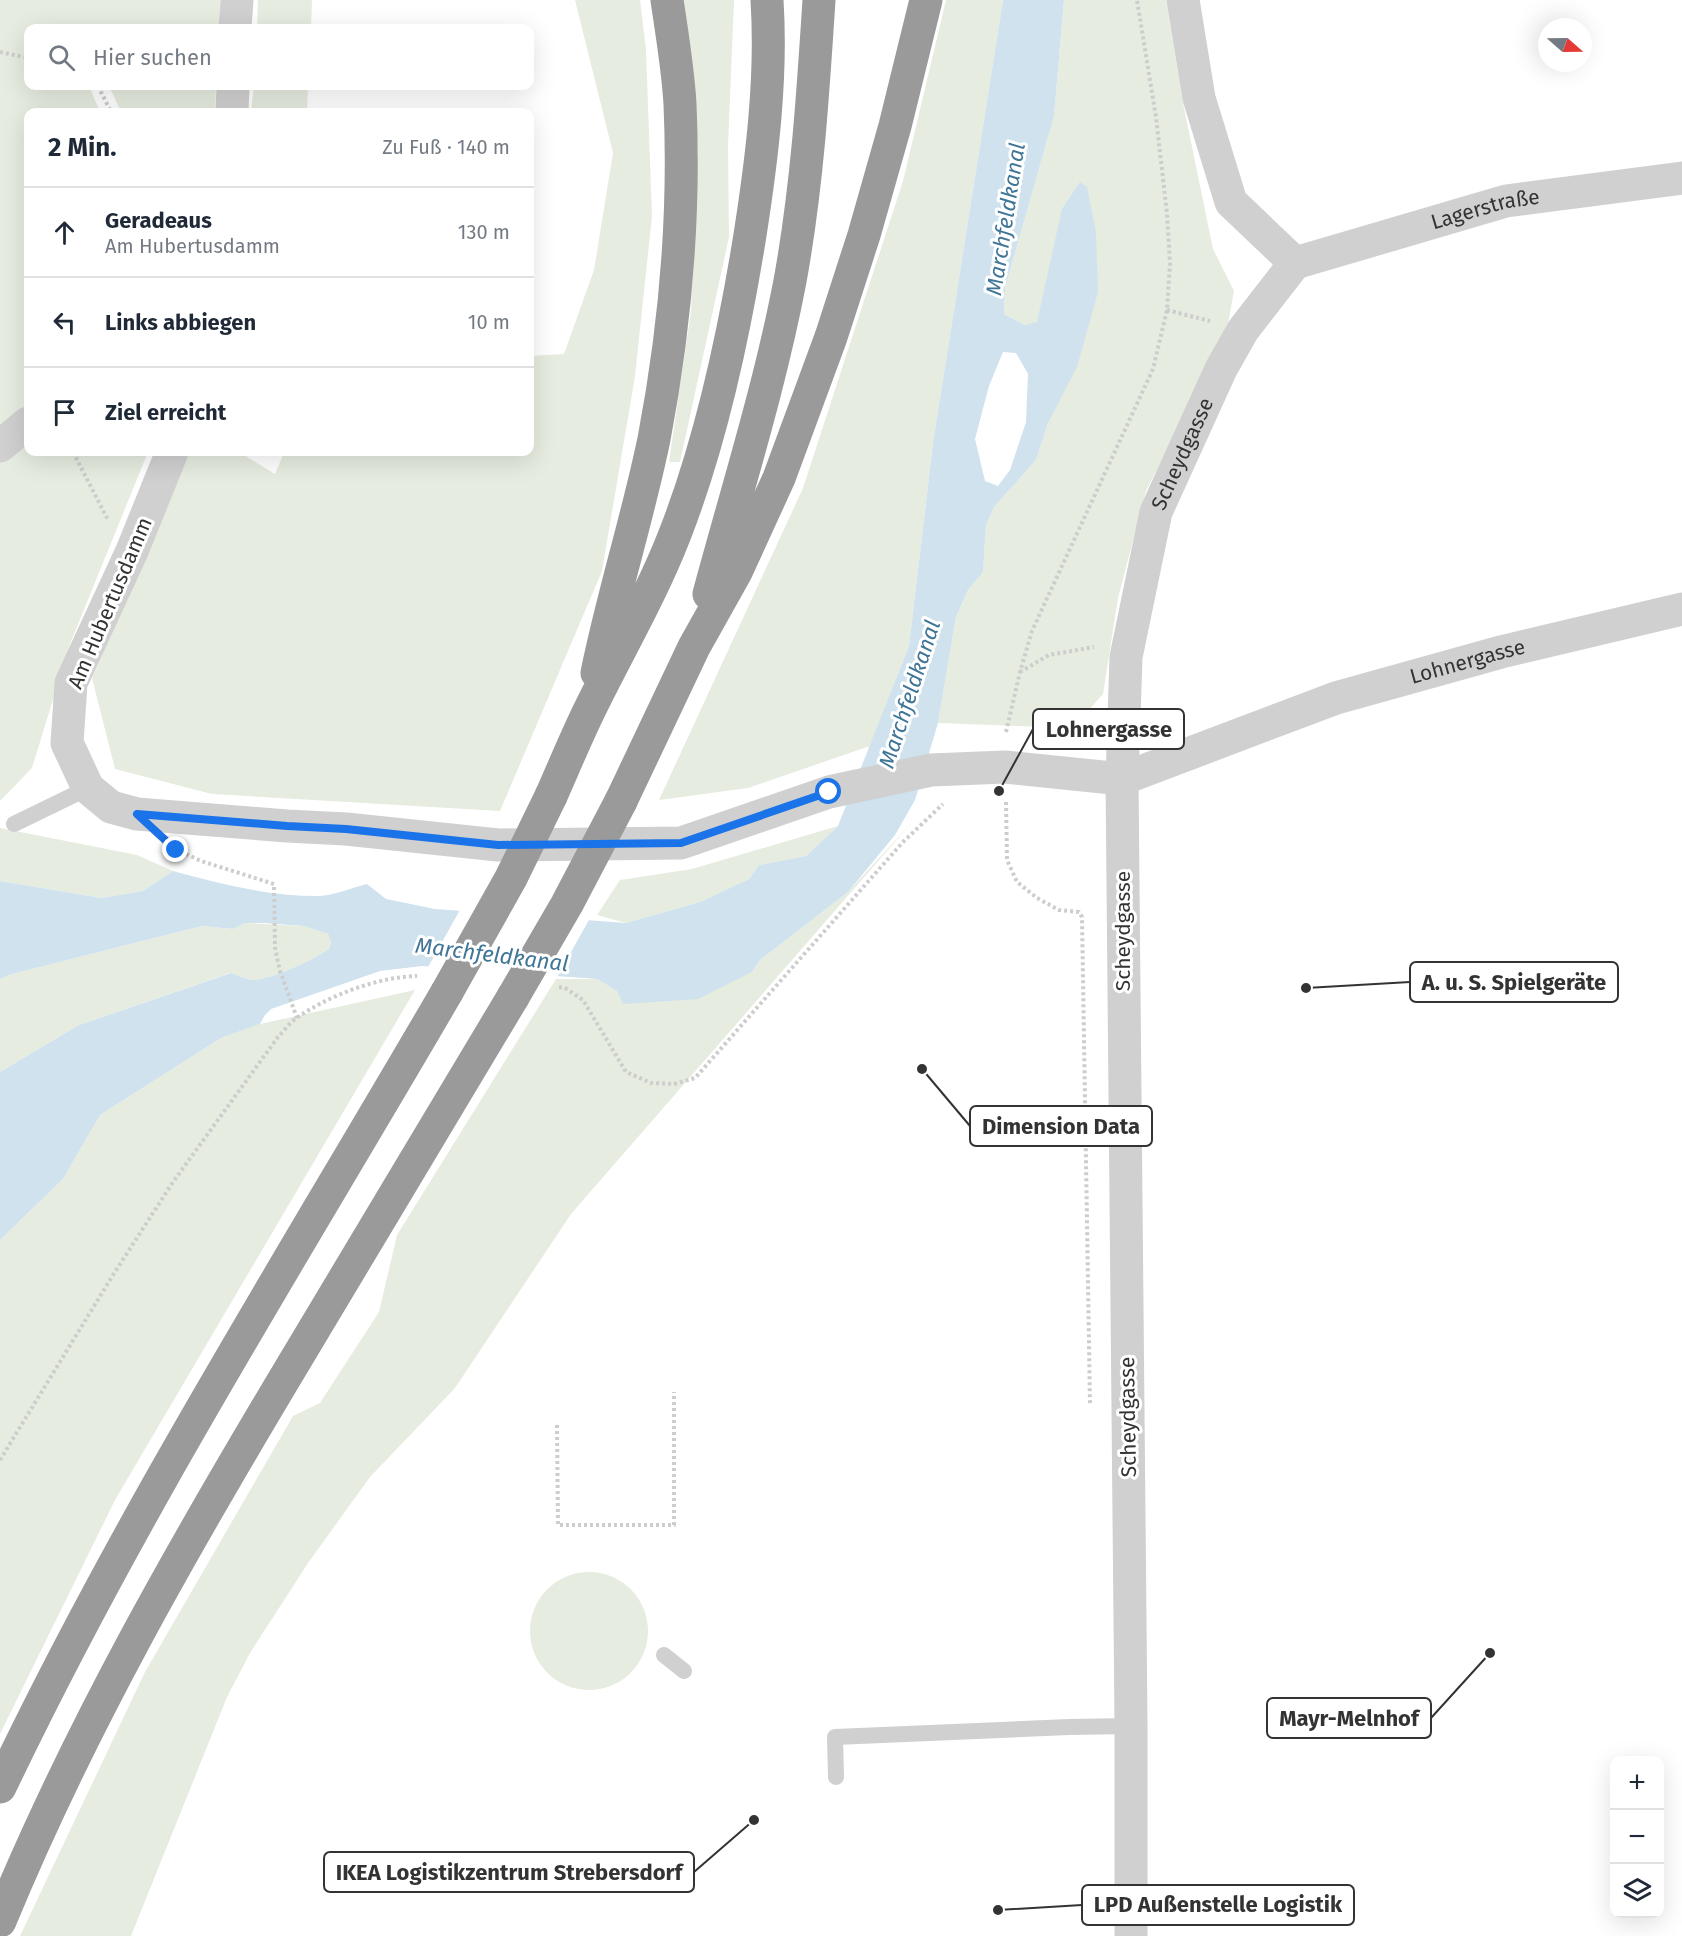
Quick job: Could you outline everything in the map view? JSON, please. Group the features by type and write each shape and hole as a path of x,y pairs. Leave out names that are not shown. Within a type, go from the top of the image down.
{"highway":[{"path":"588,713 610,609 653,440 667,363 680,227 680,102 667,0"},
{"path":"0,1787 50,1685 152,1493 437,985 511,878 588,713 643,609 675,533 705,442 742,282 764,127 767,0"},
{"path":"694,647 771,372 790,279 806,178 819,0"},
{"path":"0,1921 113,1680 238,1456 567,904 621,801 694,647 736,572 779,478 831,337 886,159 926,0"}],"street":[{"path":"235,24 237,0"},
{"path":"1183,0 1200,98 1231,202 1295,263"},
{"path":"232,108 233,90"},
{"name":"Lagerstraße","path":"1295,263 1506,201 1682,178"},
{"name":"Scheydgasse","path":"1131,1936 1122,779 1127,649 1156,512 1221,369 1243,330 1295,263"},
{"path":"0,446 24,426"},
{"name":"Am Hubertusdamm","path":"170,456 132,551 71,683 67,743 88,788 111,807 137,814 346,829 498,845 681,843 829,792 931,770 996,766 1122,779"},
{"name":"Lohnergasse","path":"1122,779 1336,698 1501,652 1682,609"}],"lane":[{"path":"14,824 88,788"},
{"path":"664,1655 684,1671"},
{"path":"836,1778 835,1737 1131,1726"}],"path":[{"path":"1090,1405 1082,917 1079,912 1059,910 1037,898 1017,882 1007,860 996,766 1032,631 1153,369 1167,310 1170,263 1167,214 1156,117 1137,0"},
{"path":"0,52 24,57"},
{"path":"100,90 109,108"},
{"path":"1167,310 1243,330"},
{"path":"75,456 112,529 132,551"},
{"path":"1020,672 1049,655 1087,647 1127,649"},
{"path":"553,987 565,988 583,1000 626,1072 651,1083 674,1084 695,1078 903,842 996,766"},
{"path":"184,853 228,870 269,880 274,884 276,893 275,948 280,971 297,1018"},
{"path":"0,1460 113,1275 173,1182 262,1057 297,1018 339,995 379,981 414,976 437,985"},
{"path":"557,1425 558,1525 674,1525 674,1392"}],"shaded area":[{"path":"0,0 220,0 219,24 24,24 24,90 91,90 98,108 24,108 24,407 0,427"},
{"path":"258,0 312,0 311,24 257,24"},
{"path":"575,0 640,0 646,50 652,216 635,376 602,571 500,811 212,794 115,769 92,678 188,456 246,456 275,474 283,456 534,456 534,356 564,354 594,270 613,153"},
{"path":"681,0 734,0 728,146 729,237 680,462 669,462 691,311 698,151"},
{"path":"946,0 1003,0 933,443 909,646 870,746 748,788 659,800 803,488 903,181"},
{"path":"1064,0 1166,0 1183,103 1213,249 1234,291 1226,335 1146,491 1118,598 1103,694 1073,728 938,723 956,617 968,590 983,572 986,525 994,507 1036,460 1048,423 1043,299 1037,323 1025,325 1004,314 1005,288 1054,116"},
{"path":"111,90 216,90 215,108 119,108"},
{"path":"254,90 308,90 307,108 251,108"},
{"path":"24,439 24,456 146,456 70,644 32,768 0,801 0,459"},
{"path":"913,821 571,1214 455,1388 370,1477 308,1563 250,1653 227,1697 131,1936 20,1936 145,1672 293,1416 320,1403 379,1312 397,1235 556,979 597,979 617,991 752,972 760,960 848,892"},
{"path":"838,826 806,856 759,865 749,879 700,902 626,923 597,915 620,880 692,869"},
{"path":"0,828 137,855 173,871 143,891 101,898 0,881"},
{"path":"245,923 304,926 328,934 331,941 329,949 304,963 272,976 254,980 230,973 79,1025 0,1072 0,979 202,926 233,929"},
{"path":"415,990 115,1500 0,1734 0,1240 63,1179 100,1115 221,1038 260,1024"},
{"path":"589,1572 600,1573 622,1582 638,1598 647,1620 647,1642 638,1664 622,1680 600,1689 589,1690 578,1689 556,1680 540,1664 531,1642 530,1631 531,1620 540,1598 556,1582 578,1573"}],"water":[{"name":"Marchfeldkanal","path":"1003,0 1064,0 1054,116 1005,288 1004,314 1025,325 1037,322 1062,209 1080,182 1087,187 1096,233 1098,292 1077,367 1048,423 1036,460 994,507 986,525 983,572 968,590 956,617 938,723 915,800 895,835 848,892 760,960 752,972 698,999 623,1004 617,991 597,979 422,966 380,971 271,1009 260,1024 221,1038 100,1115 63,1179 0,1240 0,1072 79,1025 231,973 254,980 272,976 329,949 331,942 328,934 304,926 245,923 233,929 202,926 0,979 0,881 101,898 143,891 173,871 280,894 329,895 367,884 386,899 435,909 626,923 700,902 749,879 759,865 806,856 838,826 909,646 933,443","holes":["1003,352 1016,353 1028,374 1026,422 1010,470 998,486 985,481 975,439 989,386"]}],"pier":[{"path":"461,908 590,918 556,979 427,969"}],"place":[{"name":"Lohnergasse","path":"999,791"},
{"name":"A. u. S. Spielgeräte","path":"1306,988"},
{"name":"Dimension Data","path":"922,1069"},
{"name":"Mayr-Melnhof","path":"1490,1653"},
{"name":"IKEA Logistikzentrum Strebersdorf","path":"754,1820"},
{"name":"LPD Außenstelle Logistik","path":"998,1910"}],"route":[{"path":"176,850 137,814 346,829 498,845 681,843 829,792"}]}
